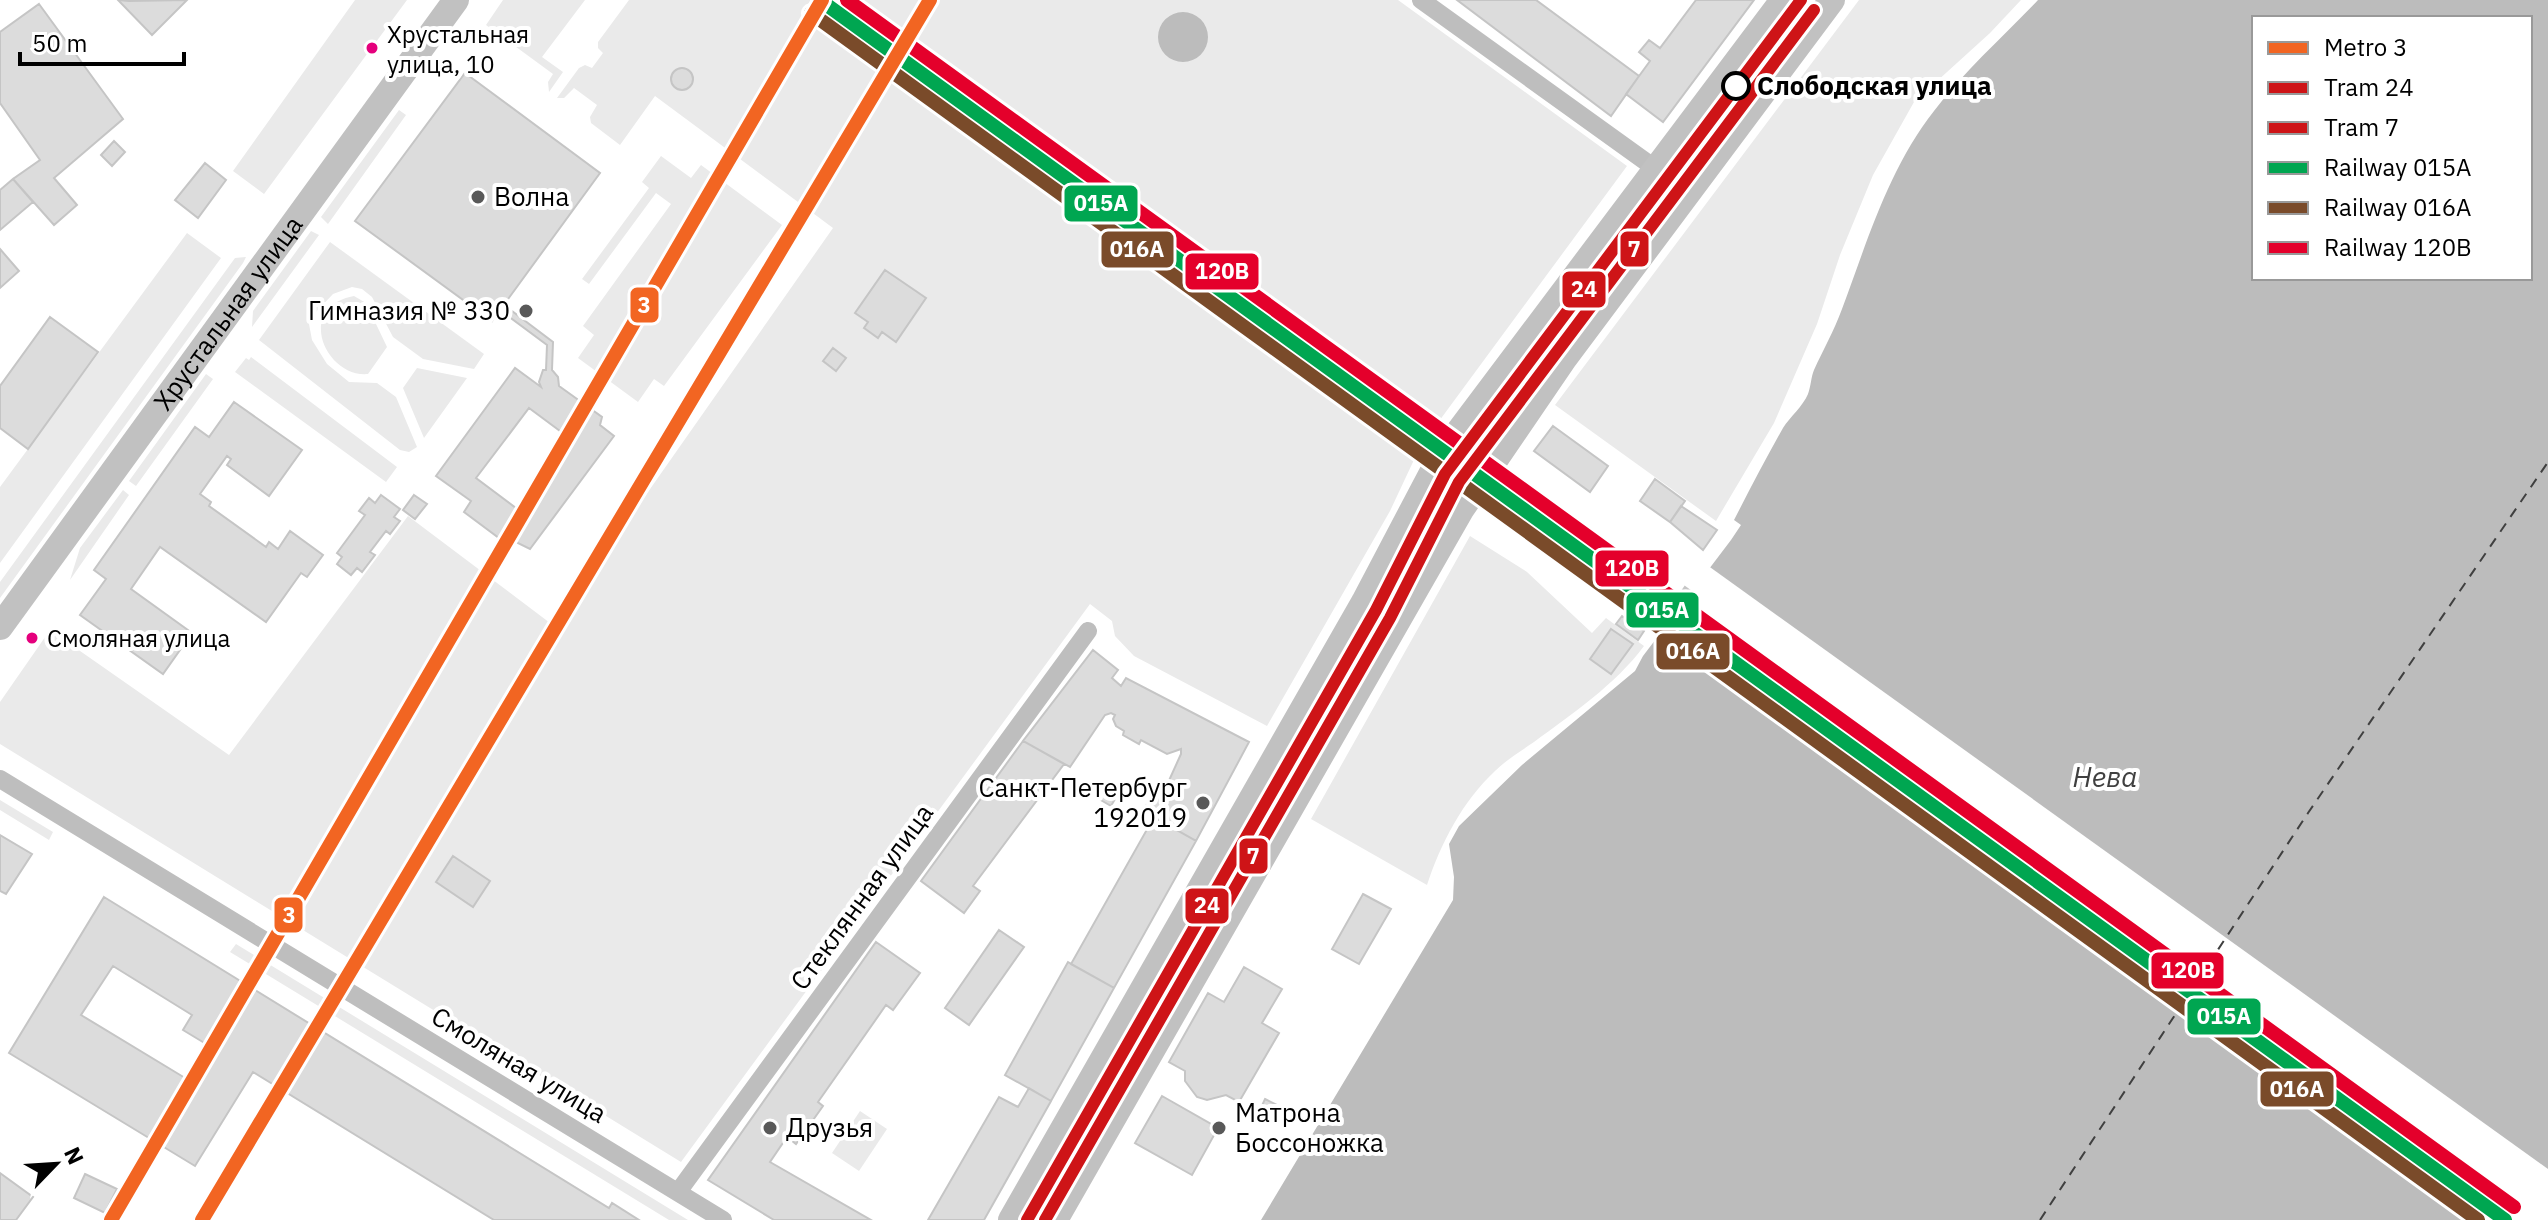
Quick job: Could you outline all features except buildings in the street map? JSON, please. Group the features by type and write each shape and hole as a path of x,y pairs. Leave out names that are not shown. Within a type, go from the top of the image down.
{"main road":[{"name":"Хрустальная улица","path":"0,627 456,0"},
{"path":"1011,1220 1356,615 1435,467 1783,0"},
{"path":"1055,1220 1461,510 1533,403 1832,0"}],"street":[{"path":"1421,0 1688,192"},
{"name":"Стеклянная улица","path":"678,1192 1088,631"},
{"name":"Смоляная улица","path":"0,779 723,1220"}],"shaded area":[{"path":"355,0 407,0 376,42 372,40 365,51 367,54 264,194 233,171"},
{"path":"503,0 585,0 542,57 563,72 549,92 548,82 553,74 486,25"},
{"path":"629,0 1398,0 1627,166 1420,447 1390,511 1267,726 1134,656 1115,636 1112,621 1090,604 681,1162 0,744 0,702 50,630 229,755 408,516 554,626 833,228 655,96 620,145 591,123 590,117 597,105 574,88 564,98 557,98 579,68 585,65 592,68 603,53 598,48 598,42"},
{"path":"1859,0 2021,0 1990,33 1914,102 1873,175 1840,255 1817,324 1774,423 1716,521 1555,405"},
{"path":"399,110 406,115 328,224 321,217"},
{"path":"661,156 691,178 701,165 782,225 664,386 654,379 638,402 578,358 594,335 583,326 671,204 656,193 589,284 582,279 649,188 642,182"},
{"path":"311,231 319,235 252,327 253,311"},
{"path":"187,233 221,258 0,563 0,487"},
{"path":"330,242 484,354 474,369 423,359 393,337 372,297 362,289 352,287 333,294 315,313 309,324 312,340 327,364 349,382 377,383 396,397 417,447 409,452 400,450 259,340"},
{"path":"246,257 0,598 0,582 235,258"},
{"path":"354,296 366,303 387,347 368,374 353,372 340,365 329,354 323,341 321,327 325,313 336,303"},
{"path":"251,357 397,467 386,482 235,372 246,358 249,360"},
{"path":"417,368 467,378 424,438 403,388"},
{"path":"206,374 213,379 136,486 129,481"},
{"path":"123,490 129,495 70,580 80,548"},
{"path":"1470,536 1527,572 1592,633 1606,618 1644,646 1607,686 1504,763 1483,783 1454,824 1427,885 1311,819"},
{"path":"0,800 53,832 49,840 0,810"},
{"path":"236,944 688,1220 669,1220 230,952"},
{"path":"860,1111 887,1129 859,1171 832,1153"}],"water":[{"name":"Нева","path":"2038,0 2548,0 2548,1220 1261,1220 1453,900 1454,877 1449,844 1459,826 1522,765 1635,671 1741,525 1734,520 1783,428 1808,394 1814,370 1839,317 1880,206 1904,157 1918,133 1971,68"},
{"path":"1183,12 1200,20 1208,37 1200,54 1183,62 1166,54 1158,37 1166,20"}],"pier":[{"path":"1707,565 2548,1169 2548,1220 2478,1220 1662,624"}],"ferry route":[{"path":"2040,1220 2308,813 2548,462"}],"metro line":[{"name":"3","path":"111,1220 822,0"},
{"name":"3","path":"202,1220 930,0"}],"tram line":[{"name":"24","path":"1027,1220 1376,610 1445,474 1801,0"},
{"name":"7","path":"1045,1220 1390,618 1459,482 1814,10"}],"rail line":[{"name":"015А","path":"820,0 2505,1220"},
{"name":"120В","path":"847,0 2514,1207"},
{"name":"016А","path":"811,13 2478,1220"}],"place":[{"name":"Хрустальная улица, 10","path":"372,48"},
{"name":"Слободская улица","path":"1736,86"},
{"name":"Волна","path":"478,197"},
{"name":"Гимназия № 330","path":"526,311"},
{"name":"Смоляная улица","path":"32,638"},
{"name":"Санкт-Петербург 192019","path":"1203,803"},
{"name":"Друзья","path":"770,1128"},
{"name":"Матрона Боссоножка","path":"1219,1128"}]}
